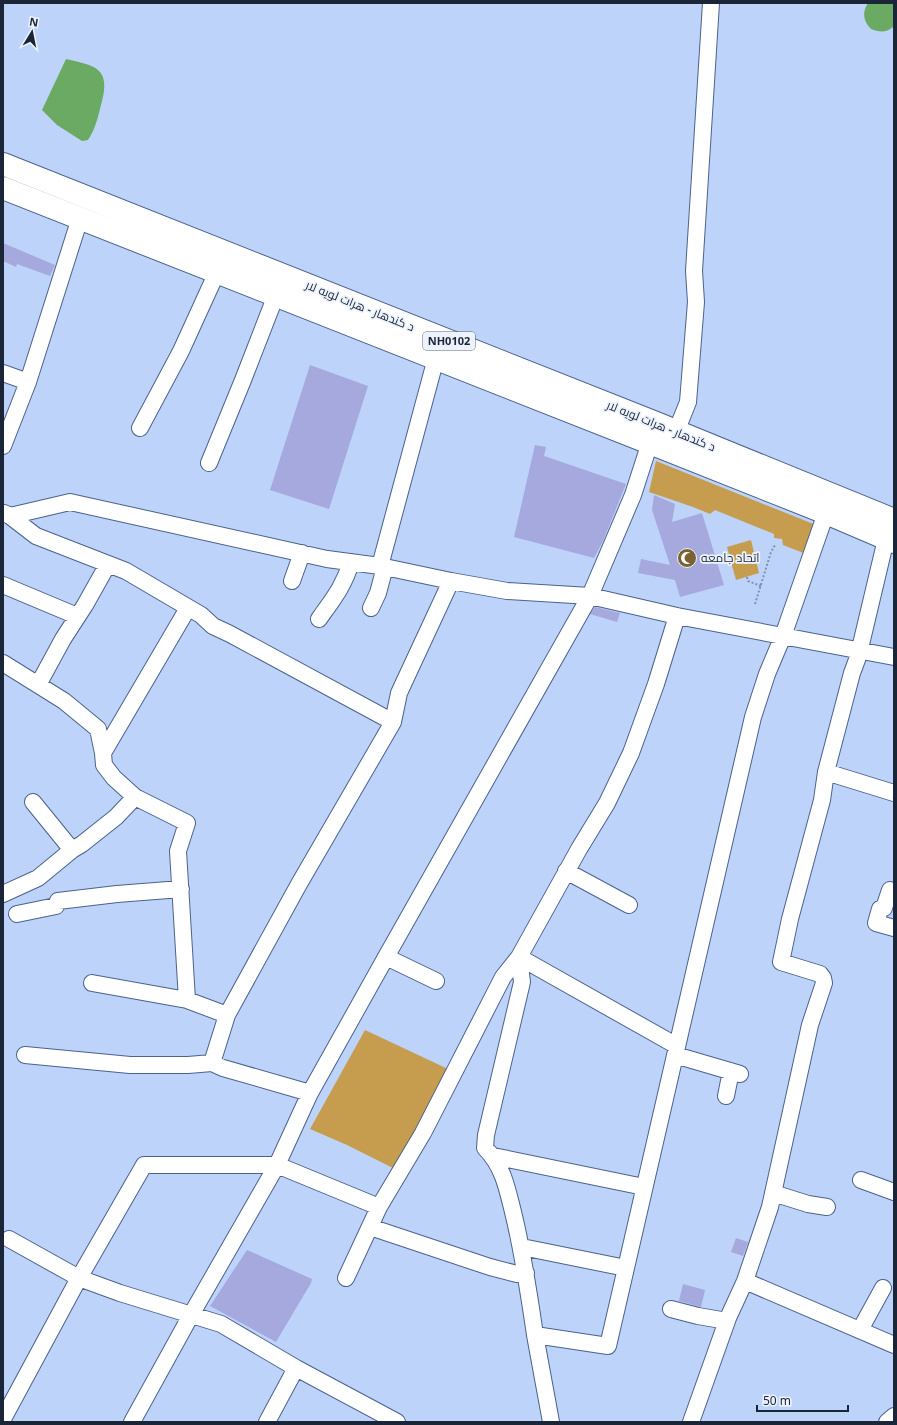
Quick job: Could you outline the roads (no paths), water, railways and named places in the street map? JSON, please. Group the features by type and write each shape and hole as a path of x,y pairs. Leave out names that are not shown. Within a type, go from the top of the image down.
{"highway":[{"name":"د کندهار - هرات لويه لار","path":"3,164 652,433 826,513 891,534"},
{"name":"د کندهار - هرات لويه لار","path":"3,188 436,358 652,433 676,432 891,534"}],"street":[{"path":"676,432 688,402 696,302 694,270 711,3"},
{"path":"3,446 28,382 80,218"},
{"path":"140,428 181,351 217,272"},
{"path":"209,462 276,295"},
{"path":"371,608 378,593 382,566 436,358"},
{"path":"3,373 28,382"},
{"path":"132,1422 191,1315 278,1165 310,1094 590,596 633,495 652,433"},
{"path":"7,514 70,502 327,559 382,566 451,581 513,591 590,596 677,616 859,652 894,657"},
{"path":"535,1335 608,1346 753,717 767,674 826,513"},
{"path":"7,514 36,536 126,572 201,615 213,626 393,722"},
{"path":"691,1422 727,1321 745,1281 770,1207 810,1025 824,983 824,978 820,974 781,962 790,919 822,800 826,772 891,534"},
{"path":"292,581 302,553"},
{"path":"318,619 342,586 351,562"},
{"path":"38,685 108,564"},
{"path":"212,1063 227,1015 299,884 393,722 399,693 451,581"},
{"path":"3,585 77,616"},
{"path":"103,752 188,608"},
{"path":"346,1278 379,1207 423,1133 503,977 519,957 566,871 607,802 631,753 656,684 677,616"},
{"path":"3,663 64,701 98,728 104,765 114,778 135,798 187,823 178,851 187,1000"},
{"path":"826,772 894,794"},
{"path":"3,894 38,878 116,817 135,798"},
{"path":"33,802 72,850"},
{"path":"566,871 629,905"},
{"path":"17,914 56,906 58,901 117,894 181,889"},
{"path":"890,890 884,908 880,909 876,923 894,928"},
{"path":"386,957 436,981"},
{"path":"519,957 676,1050 735,1073 726,1096"},
{"path":"519,957 522,982 486,1135 485,1148 493,1156 503,1174 522,1247 535,1335 551,1422"},
{"path":"92,984 187,1000 227,1015"},
{"path":"25,1055 130,1065 188,1065 212,1063 223,1068 310,1094"},
{"path":"493,1156 644,1187"},
{"path":"3,1419 79,1278 144,1164 278,1165 379,1207"},
{"path":"861,1180 894,1192"},
{"path":"773,1193 808,1204 827,1208"},
{"path":"370,1227 490,1267 517,1274 526,1273"},
{"path":"9,1240 79,1278 120,1293 221,1324 296,1368 397,1422"},
{"path":"522,1247 626,1268"},
{"path":"745,1281 894,1344"},
{"path":"860,1330 883,1288"},
{"path":"671,1309 727,1321"},
{"path":"267,1422 296,1368"},
{"path":"883,1421 894,1416"}],"place":[{"name":"اتحاد جامعه","path":"687,558"}]}
